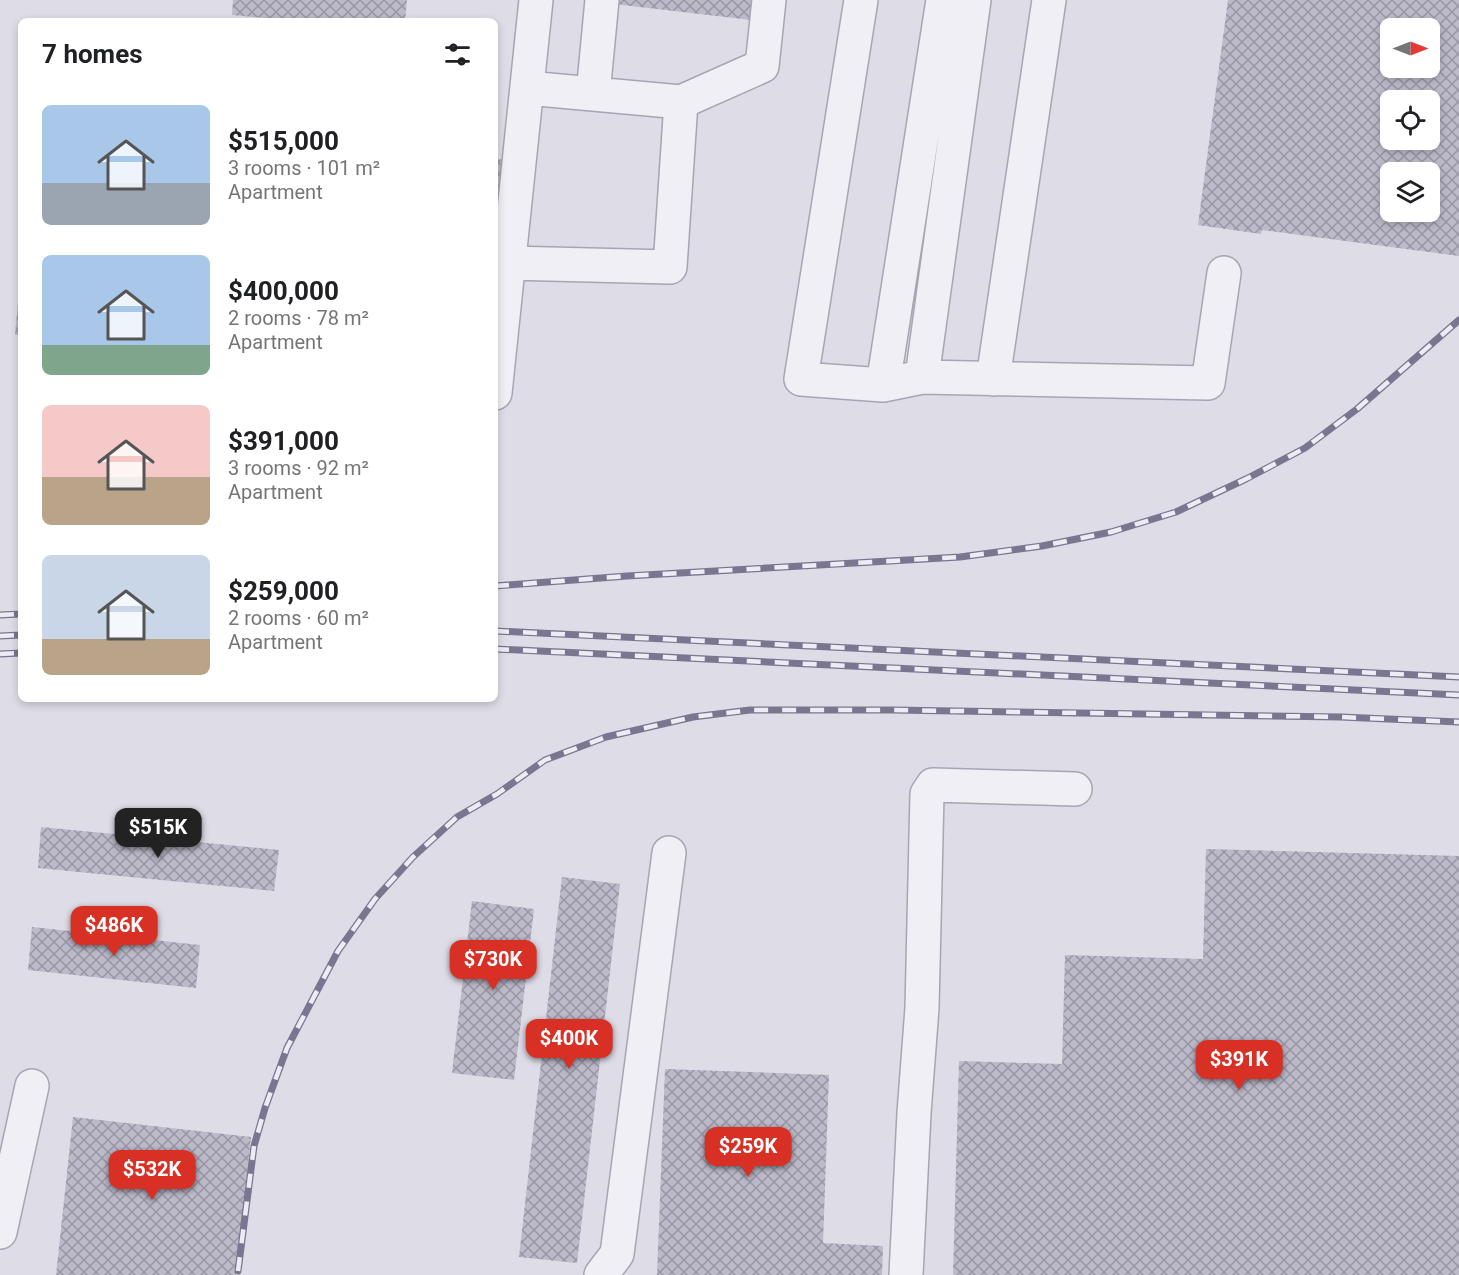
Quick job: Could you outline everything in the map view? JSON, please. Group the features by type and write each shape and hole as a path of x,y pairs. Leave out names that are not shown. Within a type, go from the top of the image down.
{"street":[{"path":"498,365 536,0"},
{"path":"593,94 602,0"},
{"path":"527,92 593,94 681,102 762,66 769,0"},
{"path":"861,0 801,379 883,385 922,377 1208,383 1224,273"},
{"path":"883,385 943,0"},
{"path":"922,377 974,0"},
{"path":"993,379 1049,0"},
{"path":"509,263 670,267 681,102"},
{"path":"906,1275 922,1008 927,794 933,784 1075,789"},
{"path":"602,1275 617,1254 669,853"},
{"path":"0,1232 32,1086"}],"building":[{"path":"233,0 407,0 405,18 265,18 232,15"},
{"path":"614,0 753,0 751,20 614,4"},
{"path":"1228,0 1459,0 1459,256 1262,230 1261,234 1198,225"},
{"path":"498,159 509,160 498,272"},
{"path":"18,302 18,335 15,335"},
{"path":"41,827 279,850 274,891 38,868"},
{"path":"1206,849 1459,856 1459,1275 953,1275 959,1061 1062,1064 1065,955 1203,959"},
{"path":"562,877 620,884 577,1263 519,1257"},
{"path":"472,901 534,909 514,1080 452,1073"},
{"path":"32,927 200,945 196,988 28,970"},
{"path":"665,1069 829,1075 823,1243 883,1246 882,1275 657,1275"},
{"path":"73,1117 251,1137 236,1275 56,1275"}],"railway":[{"path":"498,586 960,557 1042,546 1111,532 1176,512 1305,448 1357,409 1459,320"},
{"path":"0,615 18,614"},
{"path":"498,631 1459,677"},
{"path":"0,636 18,635"},
{"path":"498,649 1459,695"},
{"path":"0,654 18,653"},
{"path":"238,1271 254,1146 265,1108 287,1048 338,951 375,899 413,857 457,817 497,794 545,760 606,737 693,717 750,710 1341,717 1459,722"}]}
